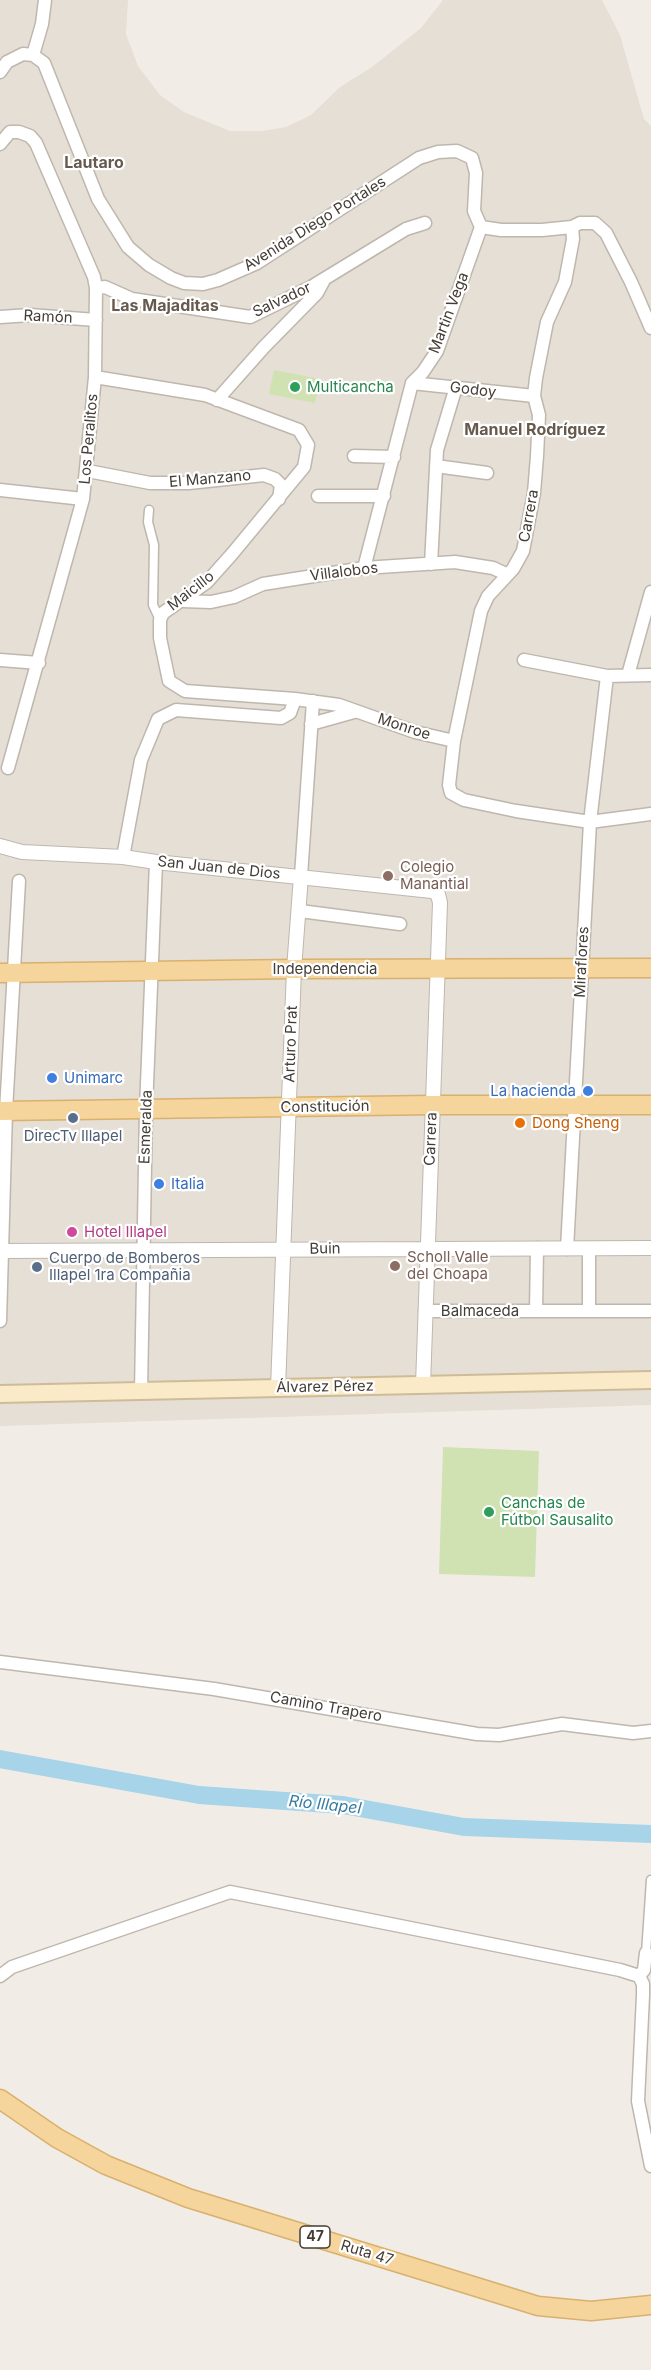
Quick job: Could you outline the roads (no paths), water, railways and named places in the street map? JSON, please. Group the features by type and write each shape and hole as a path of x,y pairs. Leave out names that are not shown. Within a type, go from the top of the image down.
{"main road":[{"name":"Independencia","path":"7,973 151,970 651,968"},
{"name":"Constitución","path":"3,1111 432,1105 651,1105"},
{"name":"Álvarez Pérez","path":"0,1394 651,1380"},
{"name":"Ruta 47","path":"0,2099 57,2138 106,2165 188,2198 538,2306 591,2311 651,2304"}],"street":[{"path":"0,72 7,62 22,54 33,55 40,34 45,0"},
{"name":"Avenida Diego Portales","path":"33,55 44,63 98,199 128,247 149,265 184,283 203,284 218,280 256,262 419,158 438,152 457,151 472,158 477,173 474,211 481,227"},
{"name":"Los Peralitos","path":"0,144 10,132 30,136 36,143 94,277 96,288 95,377 88,471 83,499 8,768"},
{"path":"481,227 501,230 532,230 572,227 580,223 595,222 606,233 651,328"},
{"name":"Salvador","path":"96,288 105,287 132,299 250,317 325,279 406,229 425,223"},
{"name":"Martin Vega","path":"364,568 412,383 423,372 437,351 481,227"},
{"name":"Carrera","path":"572,227 573,239 565,282 547,322 534,396 539,415 534,493 523,551 513,568 488,596 480,611 454,741 449,785 451,793 464,800 590,822"},
{"name":"Salvador","path":"217,399 264,347 318,293 325,279"},
{"name":"Ramón","path":"0,317 30,315 96,320"},
{"name":"Maicillo","path":"95,377 205,395 299,430 308,445 304,467 207,582 183,601 170,606 160,620 163,660 169,681 176,686 185,691 295,699"},
{"name":"Godoy","path":"412,383 534,396"},
{"path":"431,564 436,450 456,387"},
{"path":"354,456 394,457"},
{"path":"436,466 487,473"},
{"name":"El Manzano","path":"88,471 150,483 189,483 264,475 275,479 281,485 279,499"},
{"path":"0,490 83,499"},
{"path":"318,496 384,496"},
{"path":"149,510 148,522 154,544 153,605 160,620"},
{"name":"Villalobos","path":"183,601 211,602 234,597 263,584 364,568 455,562 493,568 506,574"},
{"path":"628,675 651,592"},
{"path":"0,660 39,663"},
{"path":"524,660 607,676 651,675"},
{"name":"Miraflores","path":"567,1249 590,822 607,676"},
{"path":"123,857 141,760 158,719 176,710 281,718 290,713 295,699"},
{"name":"Monroe","path":"295,699 339,705 415,732 454,741"},
{"name":"Arturo Prat","path":"278,1388 294,969 300,910 313,701"},
{"path":"311,724 354,712"},
{"path":"590,822 651,814"},
{"name":"San Juan de Dios","path":"0,846 21,852 123,857 301,876 438,894"},
{"name":"Esmeralda","path":"141,1392 146,1109 156,862"},
{"path":"0,1322 7,973 19,881"},
{"name":"Carrera","path":"423,1385 426,1248 440,903 438,894"},
{"path":"300,910 400,924"},
{"path":"536,1311 537,1248"},
{"name":"Buin","path":"1,1251 651,1248"},
{"path":"589,1249 590,1311"},
{"name":"Balmaceda","path":"424,1311 651,1311"},
{"name":"Camino Trapero","path":"0,1662 214,1689 477,1734 499,1735 562,1724 633,1733 651,1731"},
{"path":"639,1976 644,1970 651,1880"},
{"path":"0,1976 12,1967 230,1892 620,1970 639,1976 643,1984 638,2102 651,2166"}],"waterway":[{"name":"Río Illapel","path":"0,1759 199,1795 343,1805 464,1827 651,1834"}],"place":[{"name":"Multicancha","path":"295,387"},
{"name":"Colegio Manantial","path":"388,876"},
{"name":"Unimarc","path":"52,1078"},
{"name":"La hacienda","path":"588,1091"},
{"name":"DirecTv Illapel","path":"73,1118"},
{"name":"Dong Sheng","path":"520,1123"},
{"name":"Italia","path":"159,1184"},
{"name":"Hotel Illapel","path":"72,1232"},
{"name":"Scholl Valle del Choapa","path":"395,1266"},
{"name":"Cuerpo de Bomberos Illapel 1ra Compañia","path":"37,1267"},
{"name":"Canchas de Fútbol Sausalito","path":"489,1512"}],"district":[{"name":"Lautaro","path":"94,163"},
{"name":"Las Majaditas","path":"165,306"},
{"name":"Manuel Rodríguez","path":"535,430"}]}
